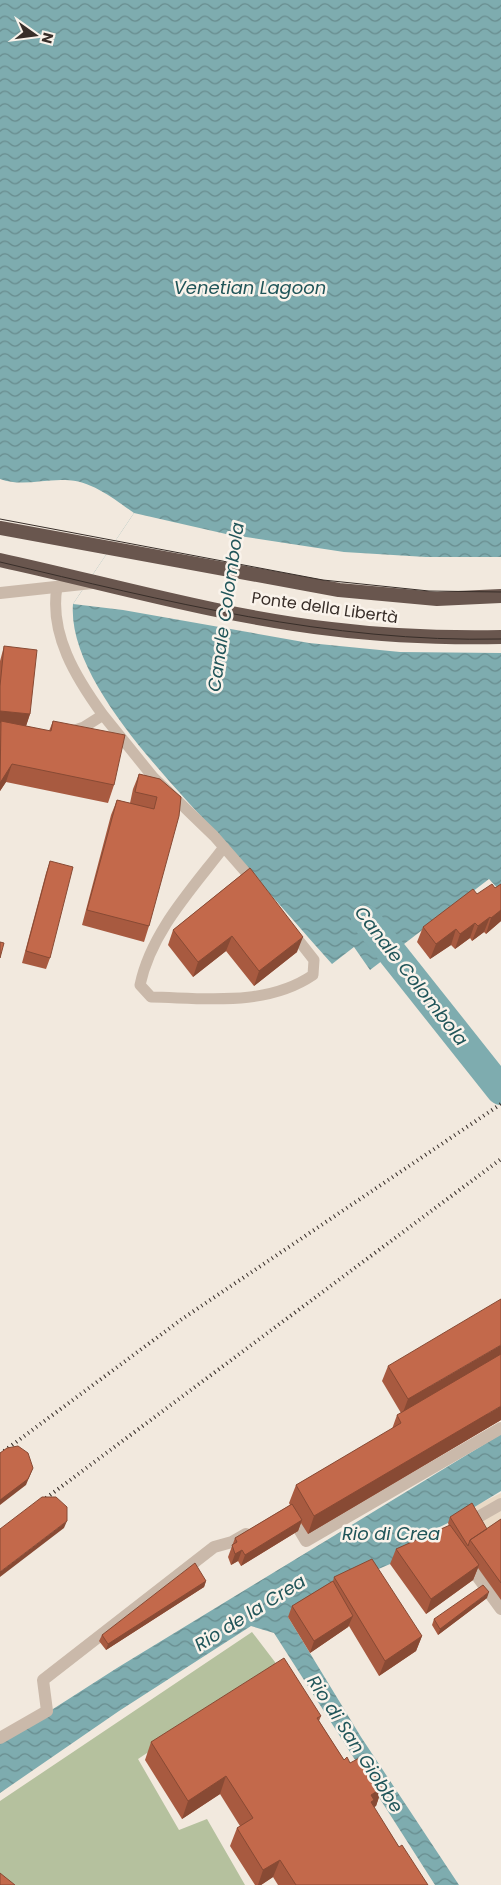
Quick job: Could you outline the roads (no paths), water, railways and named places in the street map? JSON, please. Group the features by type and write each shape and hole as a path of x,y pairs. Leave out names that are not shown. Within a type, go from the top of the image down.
{"highway":[{"name":"Ponte della Libertà","path":"0,528 339,590 437,599 501,596"},
{"name":"Ponte della Libertà","path":"0,560 92,583 268,619 330,629 398,635 501,637"}],"street":[{"path":"0,593 92,583"},
{"path":"279,1514 287,1510 306,1541 501,1428"},
{"path":"480,1516 501,1504"},
{"path":"0,1738 47,1710 43,1680 214,1547 232,1542 256,1528"},
{"path":"461,1554 501,1609"}],"lane":[{"path":"57,587 54,608 60,636 75,674 102,714 153,776 224,847 260,890"},
{"path":"58,732 84,727 102,714"},
{"path":"224,847 180,904 158,938 143,970 140,985 145,992 151,997 252,998 301,983 313,975 314,960 284,921"}],"water":[{"name":"Venetian Lagoon","path":"0,0 501,0 501,892 489,879 370,970 354,947 332,964 150,759 104,697 87,665 76,634 73,604 134,513 102,491 84,483 57,480 24,483 0,479"},
{"name":"Rio di Crea","path":"501,1434 501,1491 448,1523 419,1537 425,1549 339,1586 288,1617 361,1737 459,1885 435,1885 274,1633 251,1626 119,1711 0,1793 0,1743 117,1668"}],"waterway":[{"name":"Canale Colombola","path":"366,920 501,1090"}],"tram line":[{"path":"0,519 323,580 429,591 501,592"},
{"path":"0,562 186,605 311,627 437,638 501,639"}],"railway":[{"path":"0,1454 182,1319 501,1104"},
{"path":"38,1504 501,1159"}],"water label":[{"name":"Rio de la Crea","path":"250,1613"},
{"name":"Rio di San Giobbe","path":"355,1744"}]}
